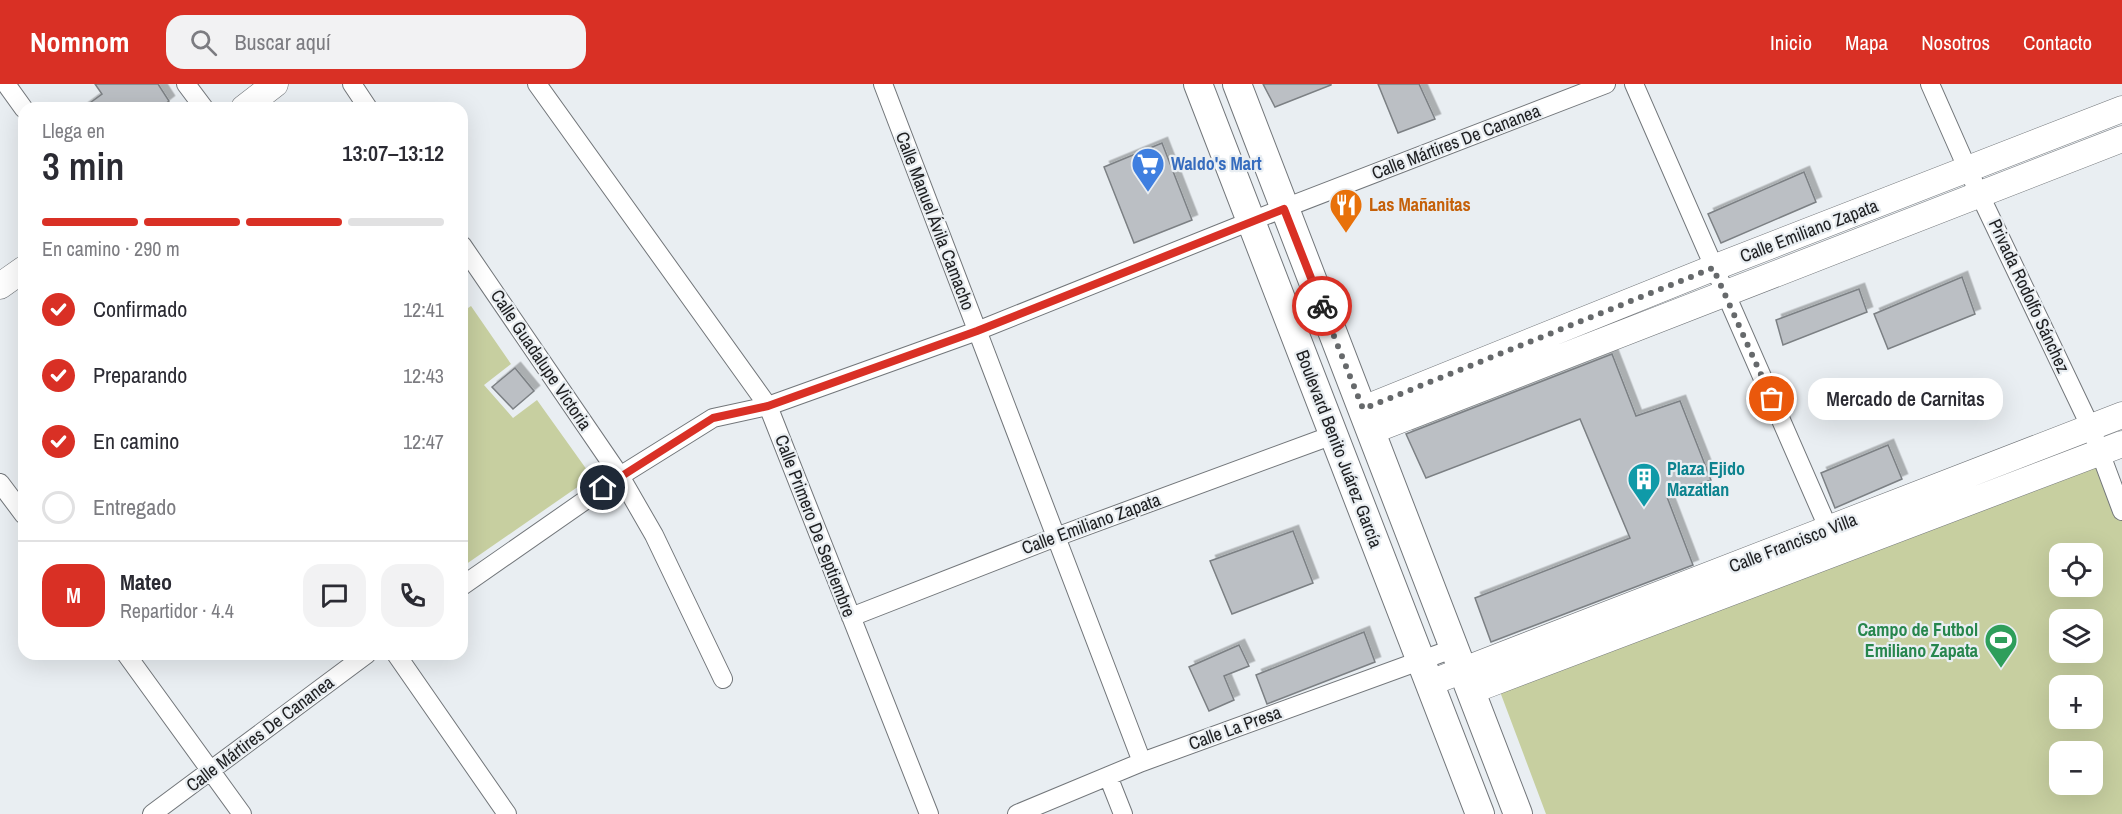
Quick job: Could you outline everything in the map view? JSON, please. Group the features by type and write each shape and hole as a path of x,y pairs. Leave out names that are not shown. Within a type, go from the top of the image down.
{"main road":[{"name":"Boulevard Benito Juárez García","path":"1198,84 1480,814"},
{"name":"Boulevard Benito Juárez García","path":"1237,84 1518,814"}],"street":[{"path":"6,84 19,102"},
{"path":"186,84 200,102"},
{"path":"252,102 275,84"},
{"path":"352,84 364,102"},
{"name":"Calle Primero De Septiembre","path":"537,84 768,406 929,814"},
{"name":"Calle Manuel Ávila Camacho","path":"883,84 1142,762"},
{"name":"Calle Mártires De Cananea","path":"468,582 620,476 713,418 768,406 977,331 1251,221 1606,84"},
{"path":"1634,84 1834,540"},
{"name":"Privada Rodolfo Sánchez","path":"1930,84 1968,170 2091,428 2111,449 2122,511"},
{"name":"Calle Emiliano Zapata","path":"1367,420 1713,268 2122,109"},
{"name":"Calle Emiliano Zapata","path":"1367,420 1724,293 2122,139"},
{"name":"Calle Guadalupe Victoria","path":"468,254 620,476 654,535 723,679"},
{"path":"0,286 18,273"},
{"name":"Calle Francisco Villa","path":"1834,540 2122,415"},
{"name":"Calle Emiliano Zapata","path":"851,617 1056,537 1333,435"},
{"name":"Calle Francisco Villa","path":"1426,672 1463,670 1834,540 2111,449"},
{"path":"0,483 18,507"},
{"path":"130,660 242,814"},
{"name":"Calle Mártires De Cananea","path":"152,814 359,660"},
{"path":"400,660 507,814"},
{"name":"Calle La Presa","path":"1017,814 1142,762 1426,672"},
{"path":"1108,776 1122,814"}],"green space":[{"path":"471,306 511,364 484,385 513,418 537,400 592,477 468,563 468,308"},
{"path":"2081,462 2115,468 2122,484 2122,814 1546,814 1499,689"}],"building":[{"path":"95,84 158,84 169,101 91,102 102,94"},
{"path":"1263,84 1331,84 1331,85 1275,107"},
{"path":"1378,84 1419,84 1435,119 1398,133"},
{"name":"Waldo's Mart","path":"1162,143 1192,220 1134,243 1104,167"},
{"path":"1804,172 1816,202 1721,243 1708,214"},
{"path":"1962,277 1975,314 1888,349 1874,314"},
{"path":"1859,289 1867,312 1783,345 1776,320"},
{"name":"Plaza Ejido Mazatlan","path":"1612,354 1636,416 1680,401 1711,480 1667,497 1693,565 1491,642 1475,598 1630,538 1580,419 1426,478 1406,434"},
{"path":"515,368 534,391 513,409 492,387"},
{"path":"1888,445 1902,479 1835,508 1821,473"},
{"path":"1293,531 1313,583 1232,614 1210,561"},
{"path":"1364,632 1375,662 1267,704 1256,675"},
{"path":"1239,645 1249,666 1224,676 1234,700 1209,711 1189,667"}],"way so far":[{"path":"1322,306 1363,409 1713,268 1772,399"}],"place":[{"name":"Waldo's Mart","path":"1148,193"},
{"name":"Las Mañanitas","path":"1346,234"},
{"name":"Mercado de Carnitas","path":"1772,399"},
{"name":"Plaza Ejido Mazatlan","path":"1644,508"},
{"name":"Campo de Futbol Emiliano Zapata","path":"2001,669"}],"route":[{"path":"603,488 713,418 768,406 977,331 1284,209 1322,306"}]}
